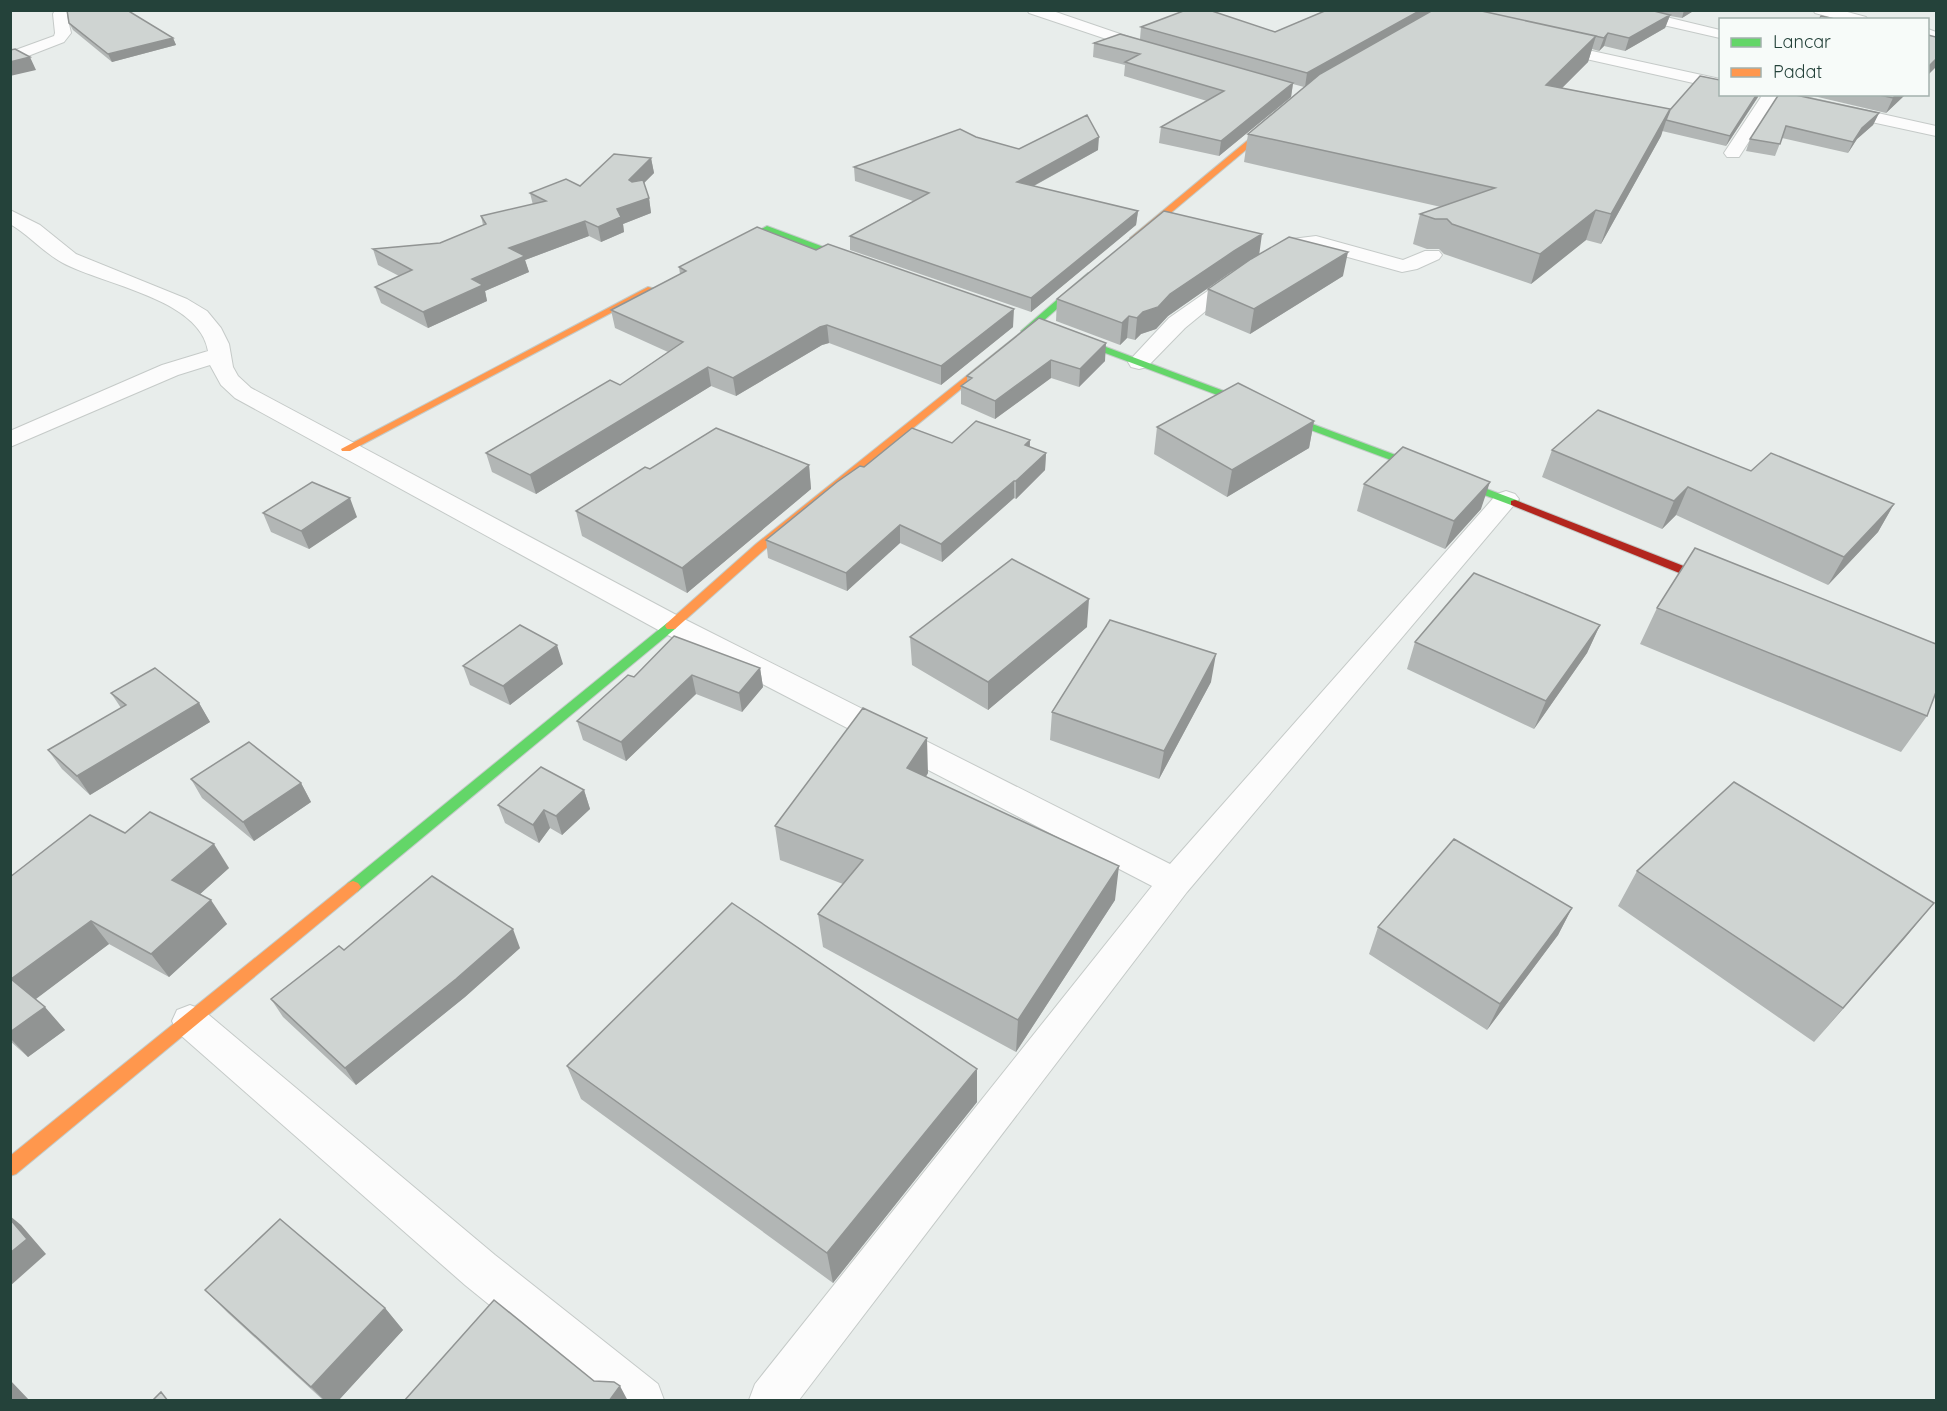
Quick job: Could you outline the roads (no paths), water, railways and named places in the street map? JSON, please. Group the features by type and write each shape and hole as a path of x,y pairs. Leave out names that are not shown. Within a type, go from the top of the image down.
{"main road":[{"path":"1122,249 1290,110"},
{"path":"715,256 767,229 878,271"},
{"path":"10,1168 672,624 760,547 1029,322 1104,264"},
{"path":"346,449 662,284"},
{"path":"1029,322 1506,499 1738,592"}],"street":[{"path":"10,58 59,39 63,33 60,14 64,10"},
{"path":"1034,10 1160,52"},
{"path":"1616,10 1719,34"},
{"path":"1820,10 1854,18"},
{"path":"1539,45 1719,84"},
{"path":"1733,153 1768,96"},
{"path":"1774,96 1936,131"},
{"path":"1838,110 1846,96"},
{"path":"10,216 33,229 51,246 69,258 180,303 199,316 210,328 218,344 222,367 229,380 243,393 672,624 1175,882"},
{"path":"1139,362 1177,323 1206,301 1239,278 1299,243 1316,242 1401,266 1410,265 1432,255"},
{"path":"10,440 170,370 220,355"},
{"path":"771,1401 1175,882 1506,499"},
{"path":"190,1021 480,1270 642,1401"}]}
